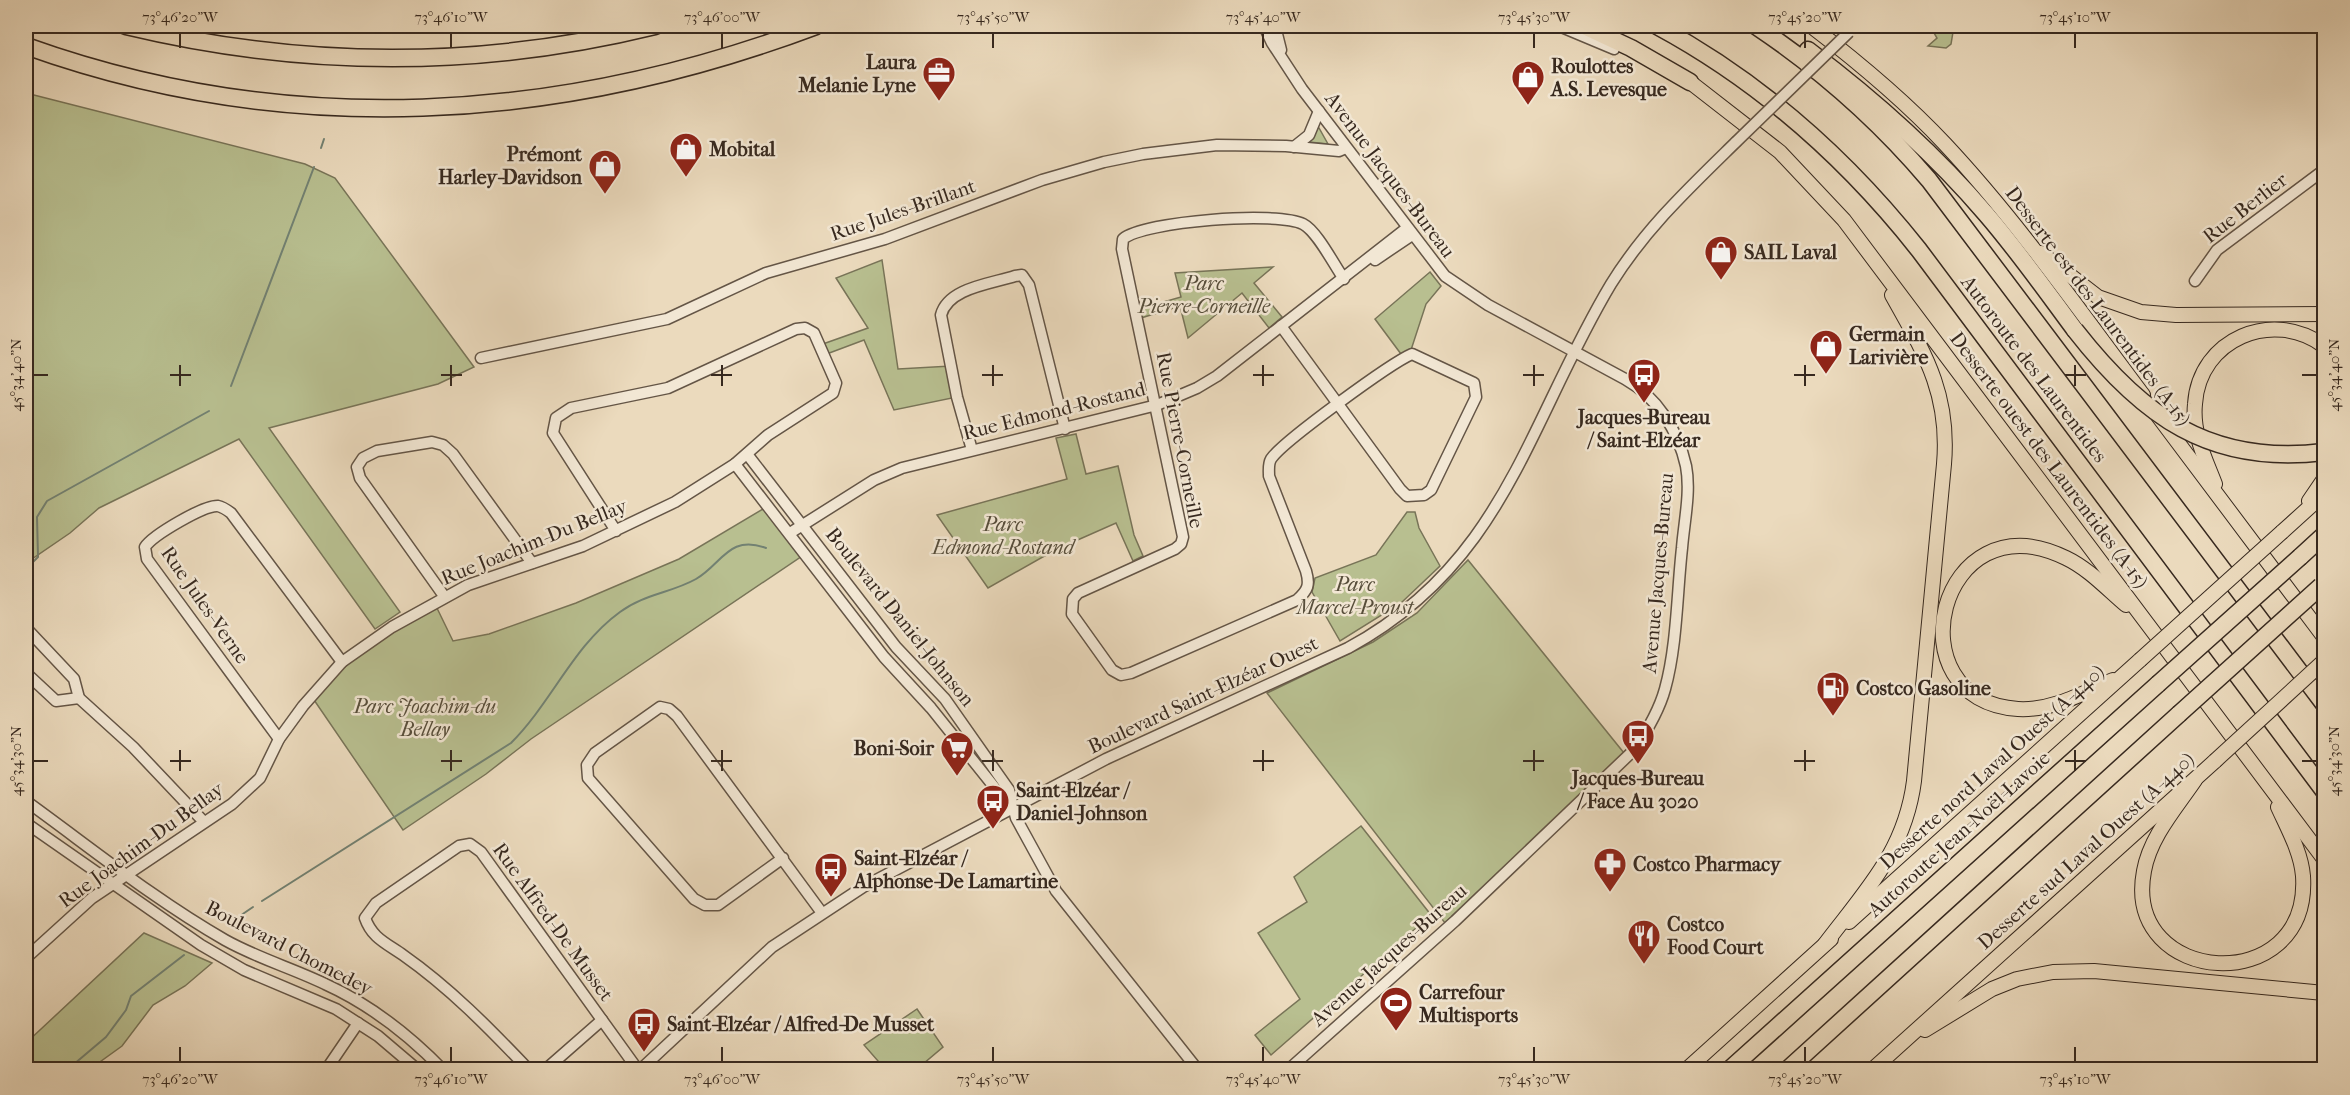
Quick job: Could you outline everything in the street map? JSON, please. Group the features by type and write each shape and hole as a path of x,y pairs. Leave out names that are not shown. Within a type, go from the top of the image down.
{"highway":[{"path":"126,26 196,41 269,52 329,57 407,59 518,51 592,40 655,26"},
{"path":"26,46 115,74 214,94 307,105 403,109 497,104 595,90 697,66 816,26"},
{"path":"1584,26 1638,52 1690,82"},
{"name":"Autoroute des Laurentides","path":"1657,26 1724,67 1782,109 1877,199 1918,250 2325,791"},
{"name":"Autoroute des Laurentides","path":"1756,26 1811,66 1856,104 1929,180 2325,705"},
{"path":"1774,26 1866,95 1945,168 1988,215 2075,330 2123,386 2142,404 2188,432 2254,452 2295,454 2325,452"},
{"name":"Autoroute Jean-Noël-Lavoie","path":"1729,1070 2325,535"},
{"path":"1787,1070 2323,585"},
{"path":"2280,645 2325,687"}],"main road":[{"name":"Desserte est des Laurentides (A-15)","path":"1811,26 1853,58 1924,123 1982,185 2325,637"},
{"name":"Desserte ouest des Laurentides (A-15)","path":"1690,82 1725,107 1788,159 1831,204 2325,859"},
{"path":"2028,243 2098,297 2141,312 2176,315 2325,314"},
{"path":"1826,944 1888,861 1909,813 1945,453 1945,417 1934,373 1862,244"},
{"path":"2221,500 2195,424 2197,387 2210,362 2233,340 2263,329 2294,331 2325,346"},
{"path":"2296,520 2325,479"},
{"name":"Desserte nord Laval Ouest (A-440)","path":"1686,1070 2325,494"},
{"path":"2123,675 2044,707 2018,709 1994,703 1966,686 1948,659 1942,630 1947,599 1958,578 1978,560 2004,549 2033,548 2057,554 2080,566 2146,622"},
{"name":"Desserte sud Laval Ouest (A-440)","path":"1872,1070 2325,661"},
{"path":"2195,780 2149,853 2142,881 2143,900 2154,927 2170,946 2192,959 2217,965 2247,962 2264,953 2285,935 2298,911 2303,885 2300,861 2269,786"},
{"path":"1890,1053 1985,992 2018,979 2053,972 2094,971 2325,993"}],"street":[{"path":"1264,26 1287,65"},
{"path":"1275,26 1287,65"},
{"name":"Desserte ouest des Laurentides (A-15)","path":"1559,26 1690,82"},
{"name":"Boulevard Saint-Elzéar Ouest","path":"639,1070 765,953 822,913 875,881 1106,759 1348,648 1383,628 1412,606 1458,561 1494,509 1530,446 1611,284 1647,233 1852,29"},
{"name":"Avenue Jacques-Bureau","path":"1287,65 1346,148 1437,268 1460,288 1647,394 1666,417 1680,444 1687,469 1687,494 1665,689 1652,722 1634,750 1448,928 1288,1070"},
{"path":"1294,147 1312,130 1319,111"},
{"name":"Rue Jules-Brillant","path":"481,358 667,319 766,273 885,239 1042,180 1084,167 1143,154 1201,146 1294,147 1339,151 1346,148"},
{"name":"Rue Berlier","path":"2195,280 2217,250 2325,170"},
{"name":"Rue Pierre-Corneille","path":"1338,405 1277,451 1269,461 1269,476 1306,571 1308,585 1305,592 1297,600 1131,673 1121,675 1112,670 1072,614 1070,606 1078,593 1181,544 1183,530 1122,249 1123,239 1131,232 1185,222 1257,219 1295,222 1304,224 1312,231 1344,279"},
{"name":"Rue Edmond-Rostand","path":"790,534 874,480 902,468 1156,405 1197,388 1217,376 1409,232"},
{"path":"972,450 957,396 940,315 944,304 952,296 1015,276 1022,275 1029,285 1065,429"},
{"path":"1281,326 1338,405 1400,489 1407,496 1424,495 1431,490 1476,397 1477,389 1474,383 1412,354 1338,405"},
{"name":"Rue Joachim-Du Bellay","path":"26,958 81,907 232,804 260,778 279,739 303,706 342,662 392,627 444,596 583,546 616,531 675,502 735,464 768,435 833,393 836,383 814,333 804,328 796,329 668,388 571,408 556,418 553,433 616,531"},
{"path":"444,596 360,478 357,467 363,458 378,451 432,442 443,445 453,454 532,563"},
{"name":"Boulevard Daniel-Johnson","path":"747,454 896,647 945,699 1009,790 1012,808"},
{"name":"Boulevard Daniel-Johnson","path":"735,464 884,657 931,708 1012,808 1045,873 1064,902 1198,1070"},
{"name":"Rue Jules-Verne","path":"279,739 147,559 145,547 151,538 209,507 220,506 231,513 342,662"},
{"path":"26,628 74,680 78,698 133,747 204,822"},
{"path":"26,673 56,700 78,698"},
{"path":"783,858 718,905 705,905 693,899 588,778 586,765 594,753 660,707 669,709 783,858 822,913"},
{"name":"Boulevard Chomedey","path":"26,801 234,945 326,984 368,1008 409,1038 443,1070"},
{"name":"Boulevard Chomedey","path":"26,823 222,958 267,980 314,998 358,1023 418,1070"},
{"name":"Rue Alfred-De Musset","path":"529,1070 465,1004 430,973 370,932 366,918 371,908 459,846 470,844 481,852 639,1070"},
{"name":"Rue Alfred-De Musset","path":"545,1070 602,1020"},
{"path":"326,1070 358,1023"}],"green space":[{"path":"1930,26 1954,26 1951,44 1946,48 1928,46 1937,38"},
{"path":"26,93 305,164 335,178 474,367 438,384 269,428 400,612 375,629 239,439 99,508 70,533 26,563"},
{"path":"1319,128 1328,144 1309,142"},
{"path":"882,260 898,369 951,366 957,397 894,410 864,340 824,355 820,345 868,328 836,278"},
{"name":"Parc Pierre-Corneille","path":"1273,267 1254,283 1282,317 1269,328 1242,293 1188,338 1180,306 1141,318 1139,309 1181,297 1175,273"},
{"path":"1430,272 1441,286 1426,304 1411,350 1401,354 1375,319"},
{"name":"Parc Edmond-Rostand","path":"1076,434 1086,474 1118,466 1134,535 1143,556 1133,561 1116,523 1055,550 988,588 937,515 1067,479 1056,438"},
{"name":"Parc Joachim-du Bellay","path":"768,506 805,554 531,739 486,774 403,830 312,697 342,662 434,602 453,641 489,634 576,603 679,559"},
{"name":"Parc Marcel-Proust","path":"1407,512 1415,512 1419,528 1440,566 1401,603 1340,641 1312,592 1315,578 1376,555"},
{"name":"Carrefour Multisports","path":"1468,560 1624,753 1445,923 1267,693 1373,642 1417,613"},
{"path":"1361,826 1431,915 1271,1055 1255,1035 1300,999 1258,933 1307,902 1294,877"},
{"path":"144,933 212,963 185,986 153,1005 122,1046 90,1069 26,1069 26,1043"},
{"path":"917,1009 943,1047 917,1069 885,1069 864,1045"}],"waterway":[{"path":"321,148 324,139"},
{"path":"231,386 314,167"},
{"path":"26,569 38,557 37,517 47,501 209,411"},
{"path":"262,901 511,743 526,727 589,641 620,612 638,601 696,579 734,548 743,545 766,548"},
{"path":"231,922 253,907"},
{"path":"67,1070 106,1037 126,1010 131,996 184,955"}],"place":[{"name":"Laura Melanie Lyne","path":"939,102"},
{"name":"Roulottes A.S. Levesque","path":"1528,106"},
{"name":"Mobital","path":"686,178"},
{"name":"Prémont Harley-Davidson","path":"605,195"},
{"name":"SAIL Laval","path":"1721,281"},
{"name":"Germain Larivière","path":"1826,375"},
{"name":"Jacques-Bureau / Saint-Elzéar","path":"1644,404"},
{"name":"Costco Gasoline","path":"1833,717"},
{"name":"Jacques-Bureau / Face Au 3020","path":"1638,765"},
{"name":"Boni-Soir","path":"957,777"},
{"name":"Saint-Elzéar / Daniel-Johnson","path":"993,830"},
{"name":"Costco Pharmacy","path":"1610,893"},
{"name":"Saint-Elzéar / Alphonse-De Lamartine","path":"831,898"},
{"name":"Costco Food Court","path":"1644,965"},
{"name":"Carrefour Multisports","path":"1396,1032"},
{"name":"Saint-Elzéar / Alfred-De Musset","path":"644,1053"}]}
